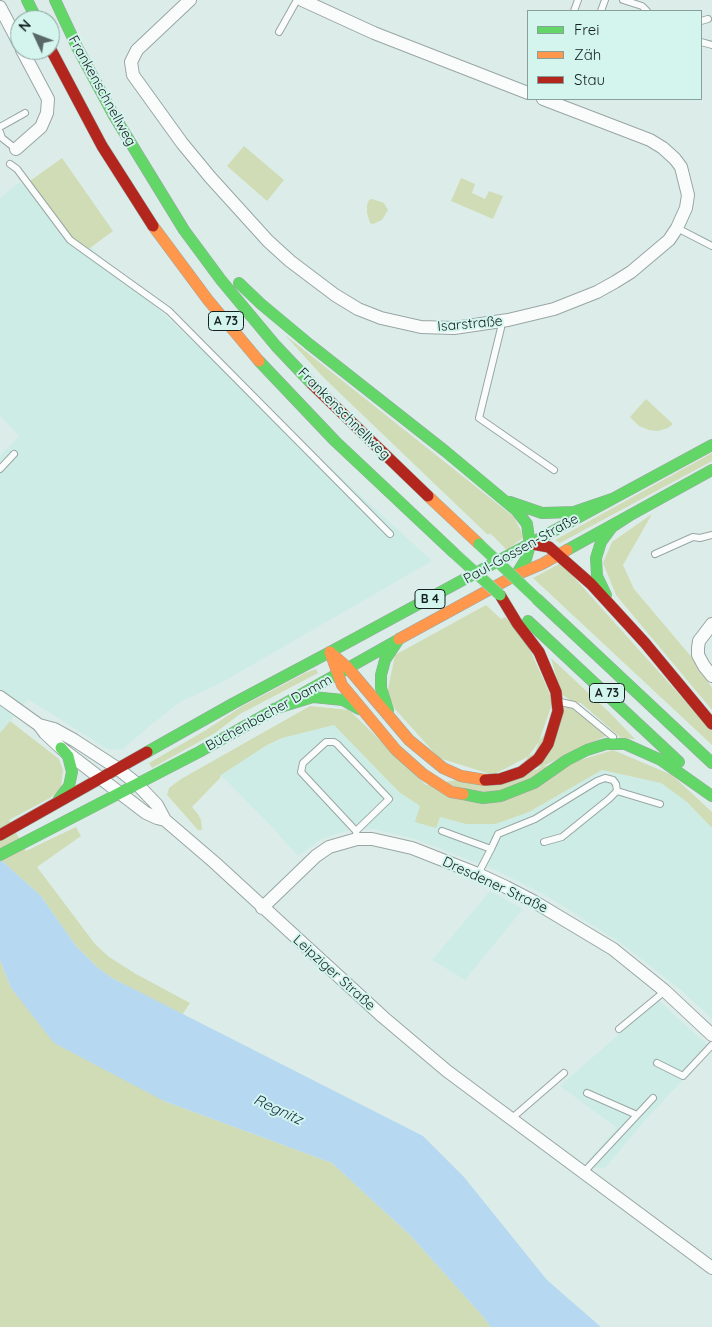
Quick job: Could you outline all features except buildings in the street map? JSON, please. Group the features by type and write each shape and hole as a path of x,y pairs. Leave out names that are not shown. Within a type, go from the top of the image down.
{"main road":[{"name":"Frankenschnellweg","path":"55,0 78,49 113,114 184,230 276,346 358,430 712,763"},
{"name":"Frankenschnellweg","path":"56,60 102,146 157,232 208,300 250,350 335,441 712,794"},
{"path":"156,185 188,218 224,268 261,304 503,498 523,518 527,524 532,544 516,575"},
{"name":"Paul-Gossen-Straße","path":"330,652 712,445"},
{"name":"Paul-Gossen-Straße","path":"400,639 516,575 542,564 712,470"},
{"path":"503,498 521,507 542,513 574,512 612,499"},
{"path":"613,606 597,576 596,558 602,542 612,527 632,514"},
{"path":"532,544 544,545 559,554 613,606 712,724"},
{"path":"330,652 348,668 412,743 443,768 470,779 500,779 520,772 538,759 548,744 558,711 556,692 549,672 539,652 517,623 500,595"},
{"path":"392,720 381,688 380,675 385,660 400,639"},
{"name":"Büchenbacher Damm","path":"0,855 221,740 400,639"},
{"path":"330,652 342,685 363,712 396,750 422,774 451,792 483,798 501,796 534,783 567,760 587,750 606,744 625,744 661,760 712,794"},
{"name":"Büchenbacher Damm","path":"0,835 234,703 330,652"},
{"path":"274,709 313,697 323,697 343,700 363,712"},
{"path":"51,806 66,792 71,779 70,762 61,748"}],"street":[{"name":"Isarstraße","path":"190,0 137,50 132,62 133,75 210,177 268,241 297,267 335,295 368,314 400,323 421,327 454,328 501,322 554,309 596,292 630,272 654,254 669,240 678,228 686,208 688,195 681,167 676,159 650,140 546,100"},
{"path":"302,0 374,33 527,93"},
{"path":"0,7 10,26"},
{"path":"16,149 41,127 47,114 48,99 27,60"},
{"path":"712,624 699,641 698,648 698,655 712,676"},
{"path":"0,697 39,725 61,748 120,793"},
{"path":"39,725 54,729 117,768 137,784"},
{"name":"Leipziger Straße","path":"137,784 160,809 165,820 214,862 383,1017 447,1071 712,1268"},
{"name":"Leipziger Straße","path":"120,793 146,813 165,820"},
{"name":"Dresdener Straße","path":"262,908 316,856 329,847 357,835 412,848 478,874 533,901 613,949 665,991 712,1035"}],"lane":[{"path":"279,32 297,0"},
{"path":"622,0 643,7"},
{"path":"628,10 631,3"},
{"path":"702,21 708,19"},
{"path":"0,127 25,113"},
{"path":"0,132 2,138 16,149"},
{"path":"10,164 17,169 70,240 169,311 390,534"},
{"path":"678,228 712,246"},
{"path":"501,322 479,418 554,470"},
{"path":"0,468 14,454"},
{"path":"655,554 693,537 710,535 712,542"},
{"path":"557,701 574,705 621,744"},
{"path":"326,742 334,742 389,799 357,835 301,772 303,762 326,742"},
{"path":"478,874 498,834 535,819 605,778 613,780 617,791"},
{"path":"617,791 660,804"},
{"path":"544,842 562,838 617,791"},
{"path":"442,831 491,849"},
{"path":"619,1029 665,991"},
{"path":"657,1063 683,1076 712,1045"},
{"path":"511,1119 564,1073"},
{"path":"587,1093 637,1115"},
{"path":"584,1172 653,1098"}],"shaded area":[{"path":"20,182 432,561 219,684 180,702 123,749 112,750 104,747 28,699 0,733 0,456 19,436 0,416 0,198"},
{"path":"334,725 399,792 420,806 436,828 439,817 466,824 529,812 602,770 661,783 687,802 712,828 712,1019 682,991 622,944 547,896 495,870 415,839 373,829 346,831 322,839 298,856 221,775 267,745 282,738"},
{"path":"490,891 523,909 465,980 432,960"},
{"path":"658,1000 712,1049 647,1118 605,1168 595,1168 587,1162 617,1128 560,1086"}],"green space":[{"path":"244,146 284,180 267,201 227,166"},
{"path":"62,158 113,231 82,254 30,181"},
{"path":"461,178 475,184 472,193 485,199 489,191 503,196 493,219 451,201"},
{"path":"372,199 384,203 388,210 382,220 373,224 370,223 367,213 367,205 369,200"},
{"path":"285,335 514,517 524,537 507,550 490,533 488,535 323,377"},
{"path":"646,399 673,424 668,428 658,431 639,426 630,417"},
{"path":"712,453 712,461 560,543 555,540"},
{"path":"652,514 623,565 634,589 694,660 712,688 712,710 616,595 603,563 612,542"},
{"path":"561,563 712,731 712,745 533,578"},
{"path":"486,605 501,619 505,617 526,641 553,701 535,753 493,775 439,758 395,709 387,694 395,655"},
{"path":"551,658 635,739 621,738 581,703 573,702 561,694"},
{"path":"316,669 318,673 240,714 215,733 152,768 149,763 241,707"},
{"path":"310,706 349,710 426,785 577,761 613,750 672,775 712,812 712,828 687,802 661,783 602,770 529,812 495,824 466,824 440,817 436,828 415,822 420,806 399,792 334,725 282,738 267,745 221,775 192,807 201,820 202,830 198,830 167,795 169,788 181,779"},
{"path":"563,708 576,708 608,735 510,782"},
{"path":"10,721 59,759 63,770 61,788 50,798 9,820 26,851 76,827 81,836 37,867 95,944 109,957 190,1003 182,1015 112,978 98,968 76,946 41,896 0,859 0,733"},
{"path":"0,960 11,988 164,1101 332,1163 410,1235 491,1327 0,1327"}],"water":[{"name":"Regnitz","path":"0,859 41,896 76,946 98,968 112,978 423,1136 464,1177 547,1280 601,1327 491,1327 410,1235 332,1163 164,1101 54,1043 11,988 0,960"}],"traffic: fast":[{"path":"27,0 32,10"},
{"path":"55,0 78,49 113,114 184,230 221,280 276,346 312,384"},
{"path":"239,283 309,344 445,451 517,511 527,524 530,545 526,559 516,575"},
{"path":"259,361 335,441 454,553"},
{"path":"330,652 712,445"},
{"path":"567,550 712,470"},
{"path":"510,502 542,513 574,512 612,499"},
{"path":"606,595 597,576 596,558 601,542 612,527 632,514"},
{"path":"479,544 537,599"},
{"path":"454,553 500,595"},
{"path":"537,599 712,763"},
{"path":"528,621 679,762"},
{"path":"388,710 381,688 381,675 385,660 399,639"},
{"path":"0,855 199,752 396,641"},
{"path":"147,752 330,652"},
{"path":"274,709 313,697 343,700 359,709"},
{"path":"463,794 483,798 501,796 534,783 567,760 587,750 606,744 625,744 661,760 712,796"},
{"path":"59,799 69,786 72,772 68,756 61,748"}],"traffic: slow":[{"path":"153,226 208,300 259,361"},
{"path":"428,496 479,544"},
{"path":"399,639 516,575 542,564 567,550"},
{"path":"330,652 342,685 396,750 423,774 451,792 463,794"},
{"path":"332,654 348,668 409,740 443,768 461,776 485,780"}],"traffic: jam":[{"path":"56,60 102,146 153,226"},
{"path":"312,384 428,496"},
{"path":"533,544 549,547 591,584 645,643 712,724"},
{"path":"485,780 500,779 521,772 538,759 548,744 558,711 556,692 539,652 517,623 500,595"},
{"path":"0,835 147,752"}]}
